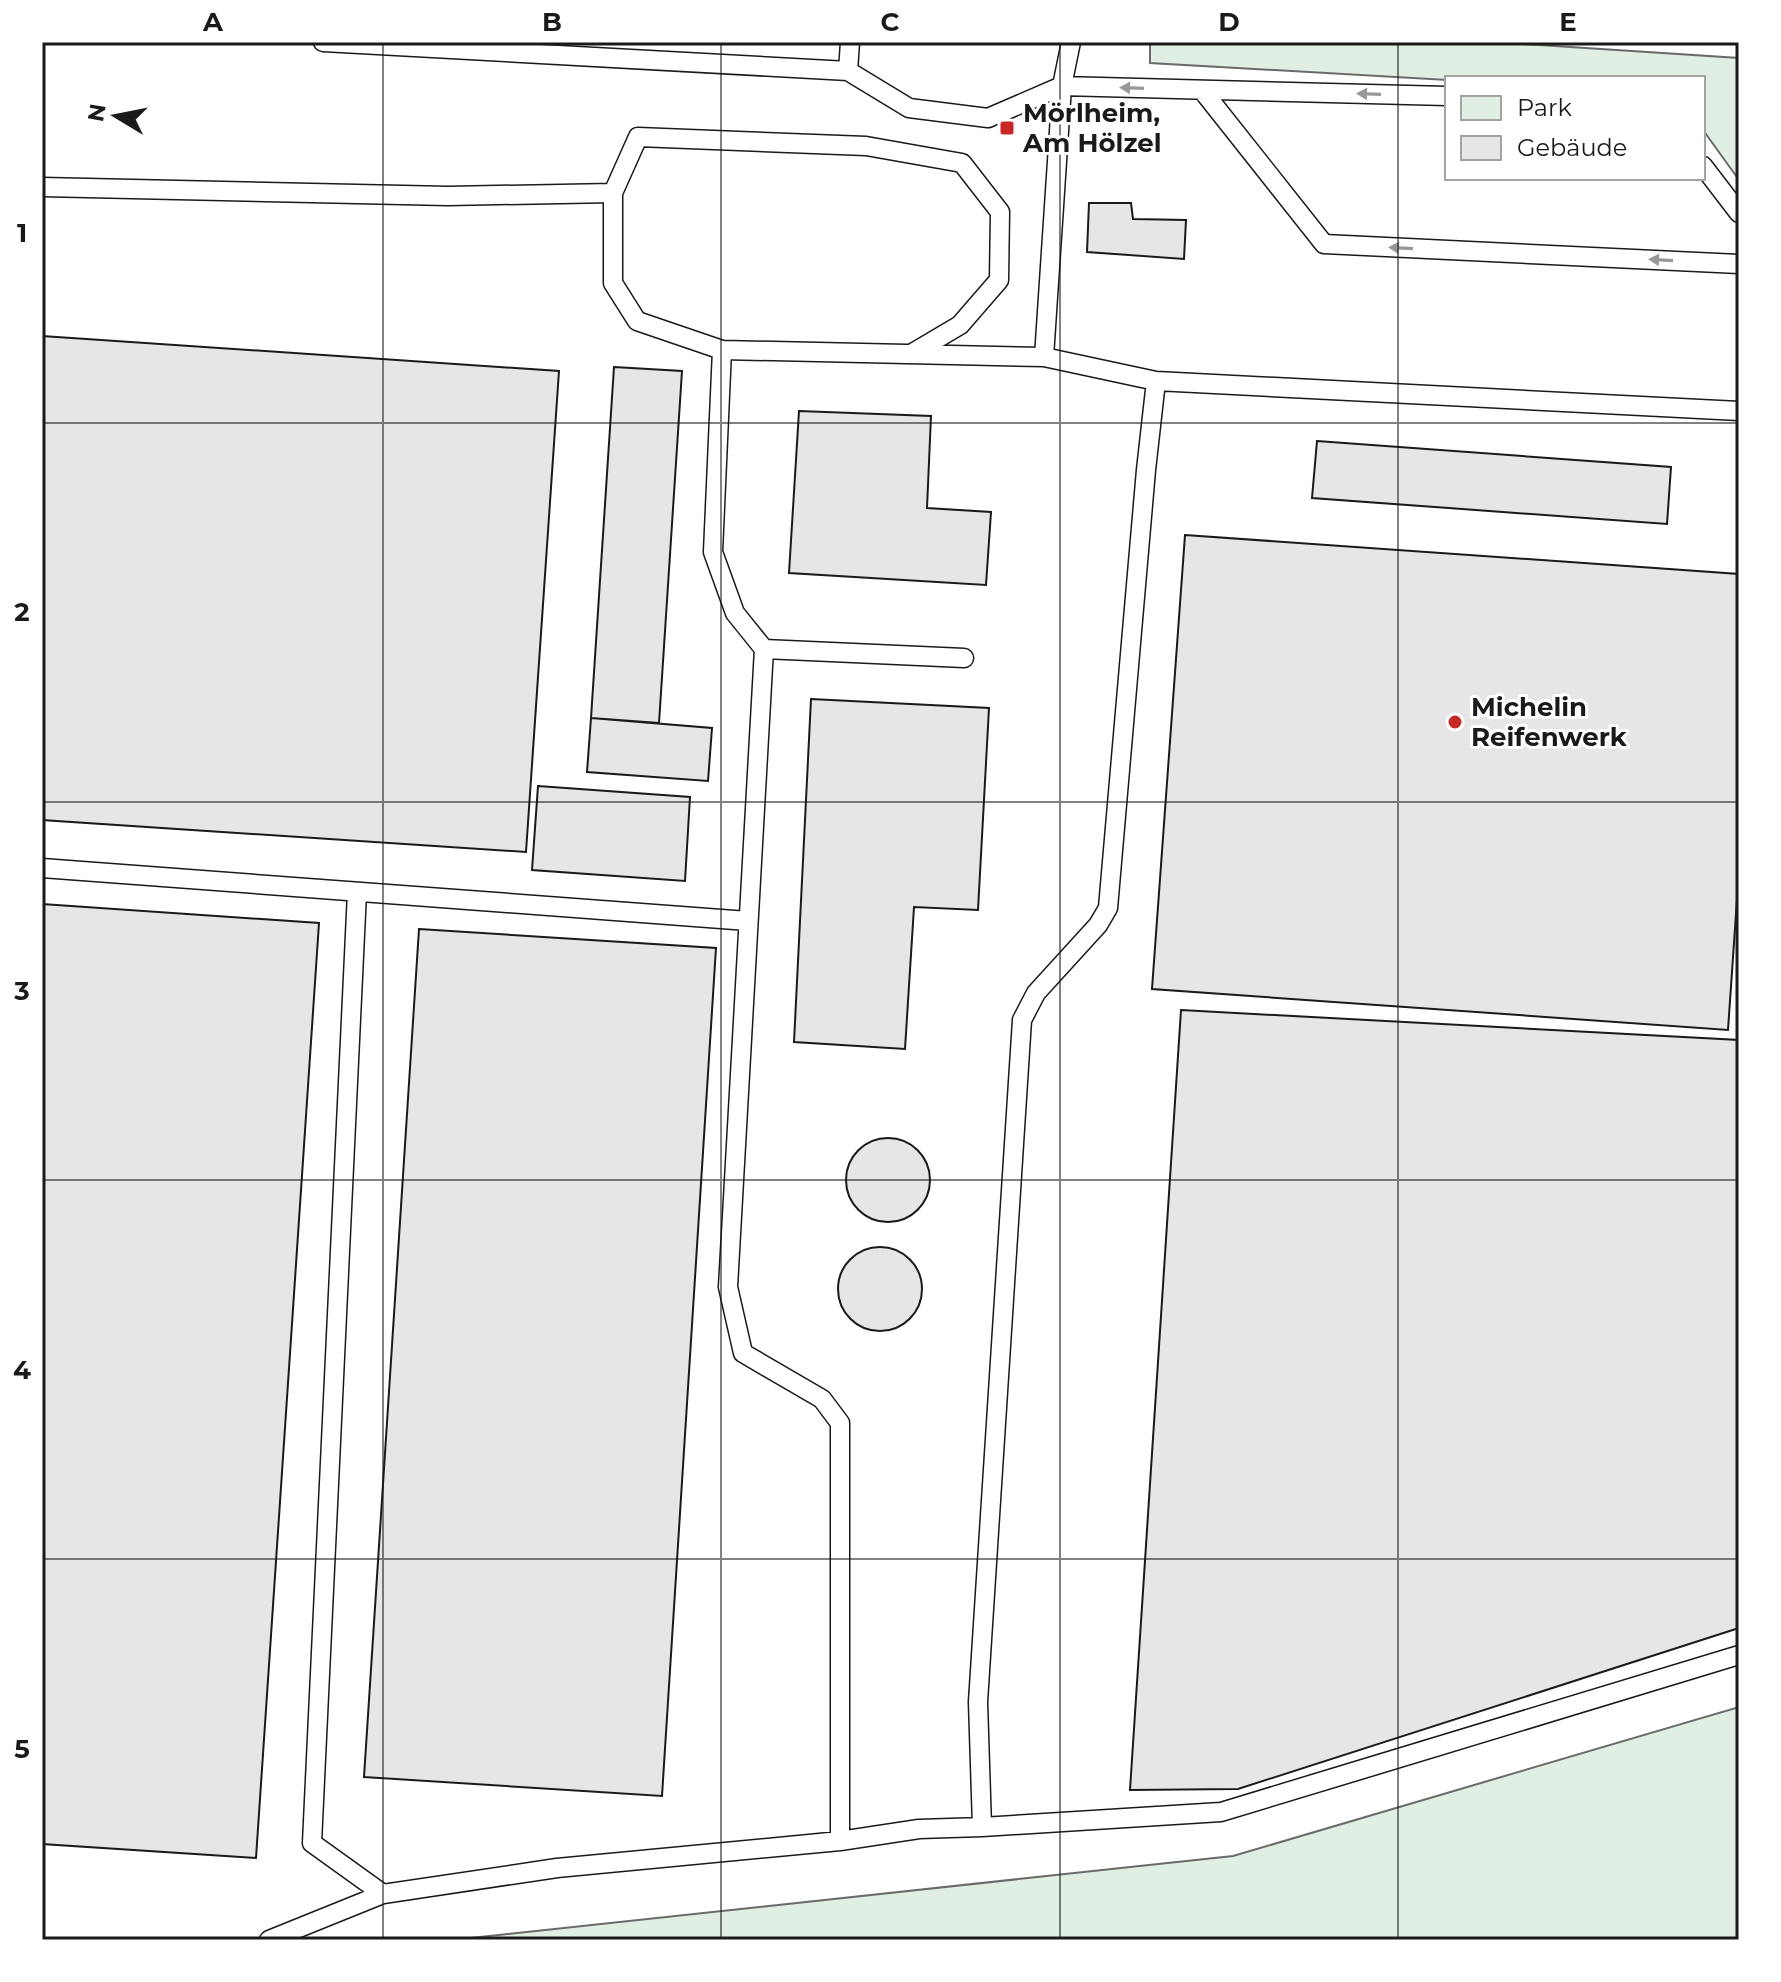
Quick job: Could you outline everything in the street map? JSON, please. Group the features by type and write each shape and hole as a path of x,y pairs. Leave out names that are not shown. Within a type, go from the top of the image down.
{"lane":[{"path":"323,42 848,71 909,108 988,118 1062,86 1445,96"},
{"path":"848,71 850,42"},
{"path":"1044,357 1062,86 1071,42"},
{"path":"1202,90 1324,244 1739,264"},
{"path":"911,354 960,325 999,280 1000,212 962,163 866,146 638,137 613,193 613,283 637,321 722,350 1044,357 1156,381 1739,411"},
{"path":"1705,169 1739,213"},
{"path":"42,187 448,196 613,193"},
{"path":"722,350 713,552 735,613 764,649 728,1287 743,1353 822,1399 840,1423 840,1841"},
{"path":"982,1827 978,1702 1022,1020 1036,993 1098,925 1108,908 1156,381"},
{"path":"764,649 964,658"},
{"path":"42,868 748,921"},
{"path":"357,892 312,1843 383,1894"},
{"path":"269,1940 383,1894 557,1868 840,1841 919,1829 1221,1812 1739,1655"}],"green space":[{"path":"1150,42 1495,42 1739,58 1739,180 1705,133 1705,76 1445,76 1445,80 1150,63"},
{"path":"1739,1707 1739,1940 452,1940 1233,1856"}],"building":[{"path":"1089,203 1131,203 1133,219 1186,220 1184,259 1087,252"},
{"path":"42,336 559,371 526,852 42,820"},
{"path":"614,367 682,371 659,723 591,718"},
{"path":"799,411 931,416 927,508 991,512 986,585 789,573"},
{"path":"1317,441 1671,467 1667,524 1312,498"},
{"name":"Michelin Reifenwerk","path":"1185,535 1739,574 1739,870 1728,1030 1152,989"},
{"path":"811,699 989,708 978,910 914,907 905,1049 794,1042"},
{"path":"591,718 712,728 708,781 587,772"},
{"path":"538,786 690,797 685,881 532,870"},
{"path":"42,904 319,923 256,1858 42,1844"},
{"path":"419,929 716,948 662,1796 364,1777"},
{"path":"1181,1010 1739,1040 1739,1628 1238,1789 1130,1790"},
{"path":"880,1138 896,1138 912,1145 923,1156 930,1180 927,1196 918,1210 896,1222 880,1222 864,1215 853,1204 846,1188 846,1172 853,1156 864,1145"},
{"path":"880,1247 896,1250 910,1259 919,1273 922,1289 919,1305 910,1319 896,1328 880,1331 864,1328 850,1319 841,1305 838,1289 841,1273 850,1259 864,1250"}],"place":[{"name":"Mörlheim, Am Hölzel","path":"1007,128"},
{"name":"Michelin Reifenwerk","path":"1455,722"}]}
